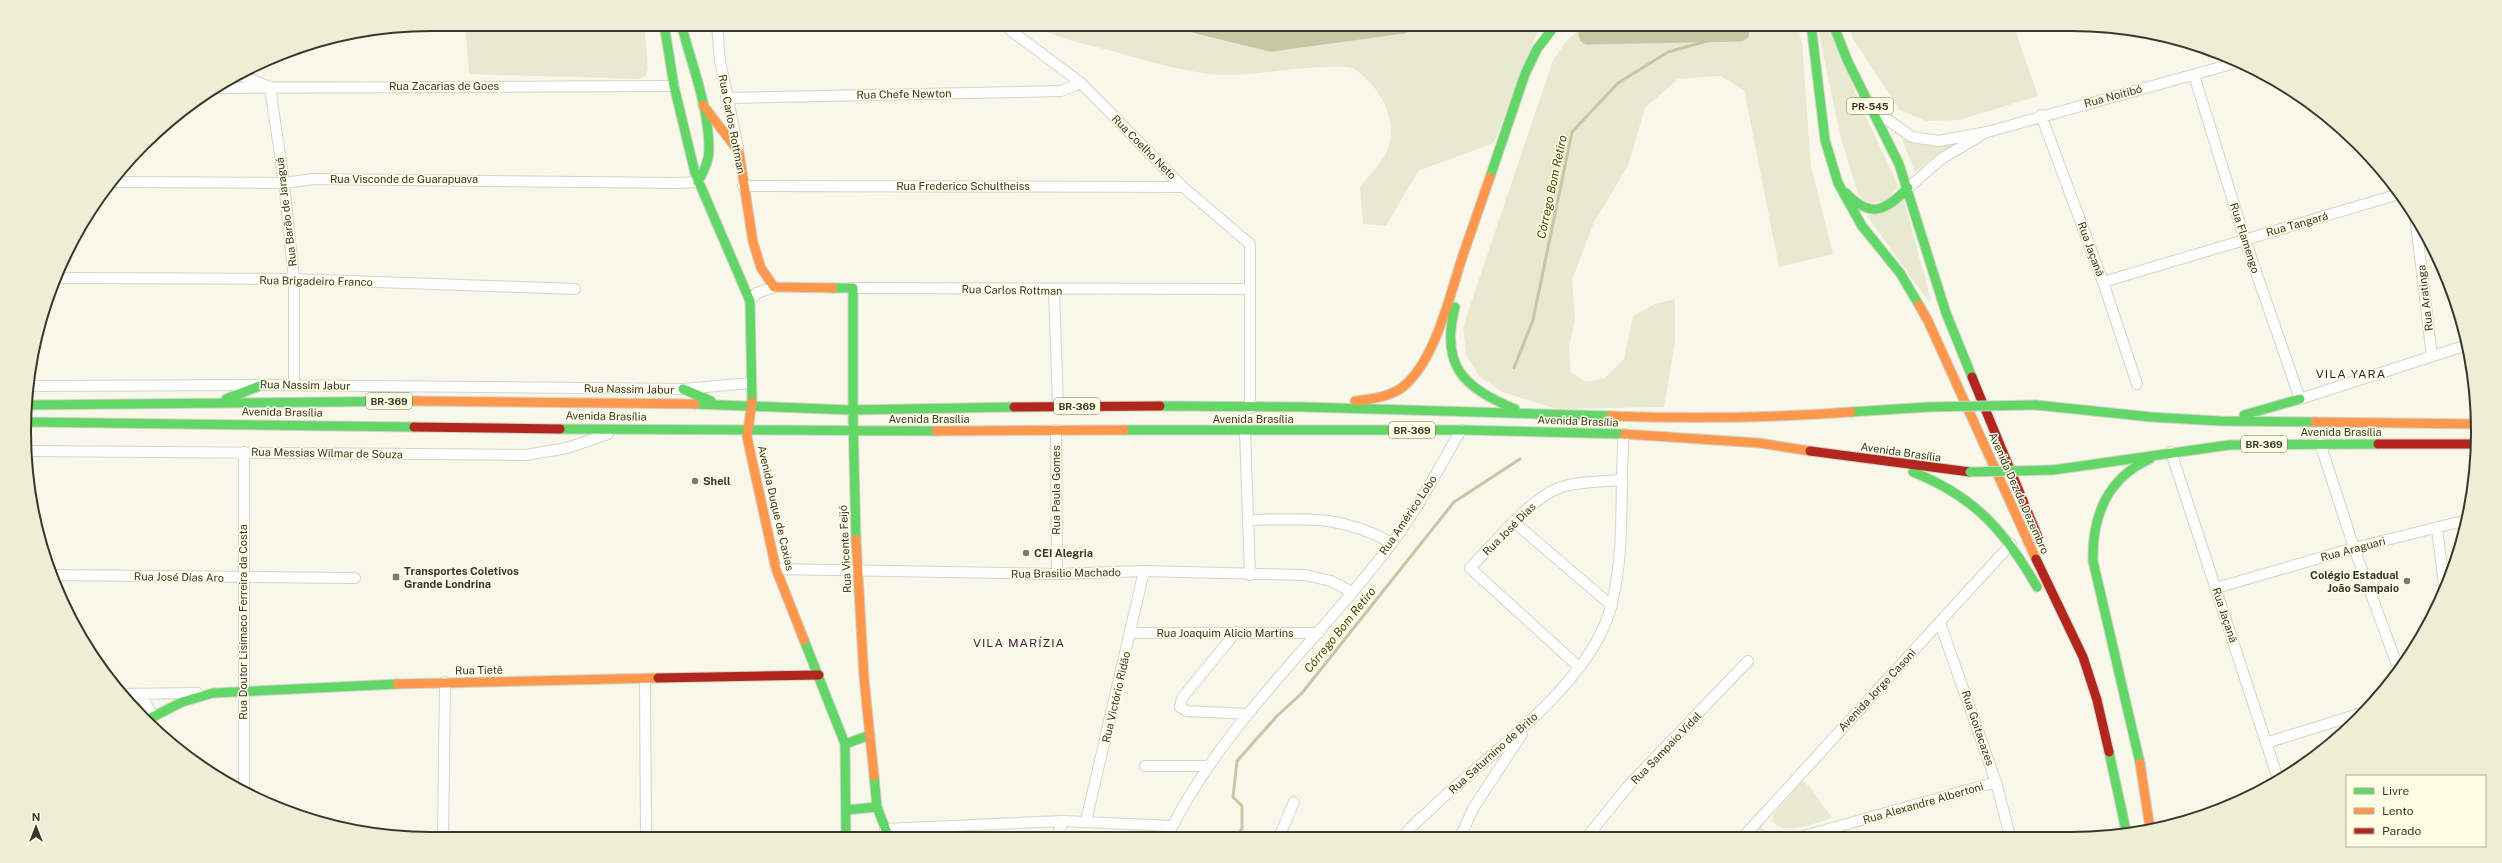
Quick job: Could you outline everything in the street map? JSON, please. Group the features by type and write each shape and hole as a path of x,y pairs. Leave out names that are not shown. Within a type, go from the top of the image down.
{"main road":[{"name":"Avenida Duque de Caxias","path":"665,31 674,86 698,182 750,301 752,405 747,437 776,569 845,744 846,832"},
{"path":"683,31 703,105 708,151 706,166 698,182"},
{"path":"1304,407 1385,396 1404,386 1416,372 1426,356 1442,316 1524,74 1537,49 1551,31"},
{"path":"1807,31 1814,54"},
{"path":"1812,31 1825,140 1838,183 1854,202 1876,210 1888,208 1908,188"},
{"name":"PR-545","path":"1835,31 1848,62 1889,142 1908,188"},
{"path":"1528,414 1501,404 1469,385 1459,373 1449,339 1451,317 1532,77 1543,58"},
{"path":"703,105 739,152"},
{"name":"Rua Carlos Rottman","path":"739,152 743,186 753,242 761,268 774,287 853,288"},
{"name":"Avenida Dez de Dezembro","path":"1838,183 1862,226 1900,273 1928,321 2029,545 2083,656 2097,700 2126,829"},
{"name":"Avenida Dez de Dezembro","path":"1908,188 1935,281 1946,313 2041,543"},
{"name":"Rua Vicente Feijó","path":"853,288 851,431 857,571 877,807 887,832"},
{"path":"214,404 262,385"},
{"path":"683,389 719,404"},
{"path":"2220,421 2300,399"},
{"name":"Avenida Brasília","path":"32,405 214,404 340,400 719,404 851,410 1058,406 1250,408 1304,407 1742,419 1928,407 2036,405 2151,417 2220,421 2471,424"},
{"name":"Avenida Brasília","path":"31,422 625,428 748,431 1461,430 1624,434 1759,443 1884,462 1970,472 2053,470 2228,445 2320,443 2471,444"},
{"path":"2149,824 2139,759 2093,561 2093,536 2098,516 2117,483 2141,462 2171,452"},
{"path":"1884,462 1919,474 1977,505 1997,526 2011,544 2041,594"},
{"path":"2048,608 2066,642 2085,691 2098,746"},
{"name":"Rua Tietê","path":"149,715 207,693 445,682 645,680 819,675"},
{"path":"2104,689 2108,703"},
{"path":"845,744 870,735"},
{"path":"846,810 877,807"}],"street":[{"name":"Rua Carlos Rottman","path":"718,31 720,61 726,98 739,152"},
{"name":"Rua Coelho Neto","path":"1011,31 1081,84 1183,187 1250,244 1250,290"},
{"name":"Rua Noitibó","path":"1871,108 1902,132 1919,139 1939,141 1987,132 2042,115 2231,64"},
{"name":"Rua Flamengo","path":"2194,75 2245,240 2300,399"},
{"path":"246,77 270,87"},
{"name":"Rua Chefe Newton","path":"726,98 1061,90 1081,84"},
{"name":"Rua Zacarias de Goes","path":"226,88 674,86"},
{"name":"Rua Barão de Jaraguá","path":"270,87 284,182 294,279 294,385"},
{"name":"Rua Jaçanã","path":"2042,115 2103,282 2137,384"},
{"name":"Rua Noitibó","path":"1908,188 1941,160 1987,132"},
{"name":"Rua Visconde de Guarapuava","path":"119,182 284,182 314,179 698,182"},
{"name":"Rua Frederico Schultheiss","path":"743,186 1183,187"},
{"name":"Rua Tangará","path":"2103,282 2394,196"},
{"name":"Rua Aratinga","path":"2416,229 2432,356"},
{"name":"Rua Brigadeiro Franco","path":"61,278 294,279 575,290"},
{"name":"Rua Carlos Rottman","path":"750,301 757,293 774,287"},
{"name":"Rua Carlos Rottman","path":"853,288 1054,291 1250,290"},
{"path":"1250,290 1250,408"},
{"path":"1054,291 1058,406"},
{"path":"2300,399 2461,347"},
{"name":"Rua Nassim Jabur","path":"33,386 294,385 683,389 751,383"},
{"name":"Rua Messias Wilmar de Souza","path":"32,451 526,455 567,448 625,428"},
{"name":"Rua Paula Gomes","path":"1056,430 1057,574"},
{"name":"Rua Américo Lobo","path":"1170,832 1209,766 1248,714 1319,633 1392,543 1431,483 1461,430"},
{"path":"1245,431 1250,574"},
{"name":"Rua Saturnino de Brito","path":"1407,832 1452,789 1531,721 1579,667 1603,629 1612,606 1618,560 1620,480 1624,434"},
{"path":"2320,443 2354,548 2396,664"},
{"name":"Rua Doutor Lisímaco Ferreira da Costa","path":"244,452 244,785"},
{"name":"Rua Jaçanã","path":"2171,452 2277,775"},
{"name":"Rua José Dias","path":"1579,667 1470,568 1537,500 1559,488 1579,483 1620,480"},
{"path":"1248,520 1316,519 1343,522 1366,529 1392,543"},
{"name":"Rua Araguari","path":"2216,588 2354,548 2460,522"},
{"path":"1515,523 1612,606"},
{"path":"2437,528 2443,579"},
{"name":"Avenida Jorge Casoni","path":"1748,832 2011,544"},
{"name":"Rua Brasilio Machado","path":"776,569 1057,574 1144,571 1250,574 1318,577 1352,592"},
{"name":"Rua Victório Ridão","path":"1086,821 1131,633 1144,571"},
{"name":"Rua José Días Aro","path":"57,575 355,578"},
{"name":"Rua Goitacazes","path":"1940,622 1996,782 2009,832"},
{"path":"1236,632 1182,698 1180,707 1187,711 1248,714"},
{"name":"Rua Joaquim Alicio Martins","path":"1131,633 1319,633"},
{"name":"Rua Sampaio Vidal","path":"1591,832 1629,786 1748,661"},
{"path":"645,680 646,832"},
{"path":"443,832 445,682"},
{"path":"172,706 175,697 173,693"},
{"path":"128,694 207,693"},
{"path":"135,694 143,699 149,715"},
{"path":"149,715 151,694"},
{"path":"2266,743 2353,716"},
{"path":"1463,832 1490,781 1531,721"},
{"path":"1145,766 1209,766"},
{"name":"Rua Alexandre Albertoni","path":"1818,832 1996,782"},
{"path":"1282,832 1294,802"},
{"path":"1059,832 1064,821"},
{"path":"902,832 1064,821 1172,826"}],"green space":[{"path":"465,31 645,31 648,68 646,76 638,79 469,74"},
{"path":"1045,31 1541,31 1535,37 1494,143 1418,171 1386,226 1363,224 1360,187 1378,166 1386,153 1390,142 1391,130 1389,118 1380,95 1363,76 1354,69 1346,67 1316,67 1233,75 1202,73 1154,63 1069,40"},
{"path":"1578,31 1799,31 1802,43 1811,166 1833,254 1779,267 1744,90 1720,76 1678,79 1645,108 1628,166 1594,222 1572,280 1575,317 1569,349 1571,372 1586,382 1605,378 1624,359 1633,316 1655,304 1675,299 1675,342 1664,407 1557,409 1502,392 1479,376 1466,354 1463,327 1553,60 1568,39"},
{"path":"1818,31 1833,31 1859,102 1898,186 1886,201 1867,203 1858,194 1840,135"},
{"path":"1850,31 2015,31 2038,96 1959,120 1926,121 1900,110 1852,37"},
{"path":"1969,138 1942,151 1915,172 1902,139 1910,142 1927,144"},
{"path":"1904,201 1931,300 1929,302 1867,216"},
{"path":"1802,781 1810,787 1832,818 1793,829 1778,826 1773,821 1773,815"},
{"path":"1761,826 1765,832 1754,832"}],"waterway":[{"path":"1226,31 1271,42 1352,31"},
{"name":"Córrego Bom Retiro","path":"1514,368 1533,320 1572,132 1618,83 1668,52 1740,32"},
{"path":"1588,35 1740,32"},
{"name":"Córrego Bom Retiro","path":"1239,832 1242,829 1242,806 1233,797 1237,761 1277,716 1302,693 1454,502 1520,459"}],"traffic: fast":[{"path":"665,31 674,86 695,173 750,301 752,402"},
{"path":"683,31 703,102 708,134 708,159 698,182"},
{"path":"1490,177 1525,74 1537,49 1551,31"},
{"path":"1812,31 1825,140 1838,183 1862,226 1900,273 1919,305"},
{"path":"1836,31 1848,62 1899,164 1946,313 1972,377"},
{"path":"1846,193 1863,206 1871,209 1878,209 1885,207 1908,188"},
{"path":"833,288 853,288 853,418 856,539"},
{"path":"1455,307 1451,327 1451,344 1454,359 1460,372 1469,383 1482,392 1515,409"},
{"path":"226,399 262,385"},
{"path":"683,389 711,401"},
{"path":"2244,415 2300,399"},
{"path":"32,405 416,401"},
{"path":"695,404 851,410 1014,407"},
{"path":"2036,405 2151,417 2220,421 2315,422"},
{"path":"1929,407 2036,405"},
{"path":"1160,406 1304,407 1611,416"},
{"path":"1851,412 1929,407"},
{"path":"31,422 414,427"},
{"path":"560,429 936,431"},
{"path":"1124,430 1461,430 1624,434"},
{"path":"2053,470 2229,445 2378,444"},
{"path":"2140,763 2093,561 2093,545 2099,514 2113,488 2135,467 2150,459"},
{"path":"1970,472 2053,470"},
{"path":"1913,472 1954,492 1971,504 2000,532 2013,549 2037,587"},
{"path":"804,640 845,744 846,832"},
{"path":"151,718 182,702 213,693 397,684"},
{"path":"845,744 870,735"},
{"path":"2109,752 2126,829"},
{"path":"874,776 877,807 887,832"},
{"path":"846,810 877,807"}],"traffic: slow":[{"path":"703,105 739,152 753,242 761,268 774,287 833,288"},
{"path":"1355,401 1381,397 1399,390 1415,374 1425,360 1441,325 1490,177"},
{"path":"1919,305 1928,321 2036,559"},
{"path":"416,401 695,404"},
{"path":"752,402 747,437 776,569 804,640"},
{"path":"1611,416 1731,417 1791,416 1851,412"},
{"path":"2315,422 2471,424"},
{"path":"936,431 1124,430"},
{"path":"1624,434 1759,443 1810,451"},
{"path":"856,539 864,678 874,776"},
{"path":"397,684 658,678"},
{"path":"2140,763 2149,824"}],"traffic: jam":[{"path":"1972,377 2038,537"},
{"path":"1014,407 1160,406"},
{"path":"414,427 560,429"},
{"path":"2378,444 2471,444"},
{"path":"1810,451 1970,472"},
{"path":"2036,559 2083,657 2097,700 2109,752"},
{"path":"658,678 819,675"}],"place":[{"name":"Shell","path":"695,481"},
{"name":"CEI Alegria","path":"1026,553"},
{"name":"Transportes Coletivos Grande Londrina","path":"396,577"},
{"name":"Colégio Estadual João Sampaio","path":"2407,581"}],"district":[{"name":"VILA YARA","path":"2351,374"},
{"name":"VILA MARÍZIA","path":"1019,643"}]}
